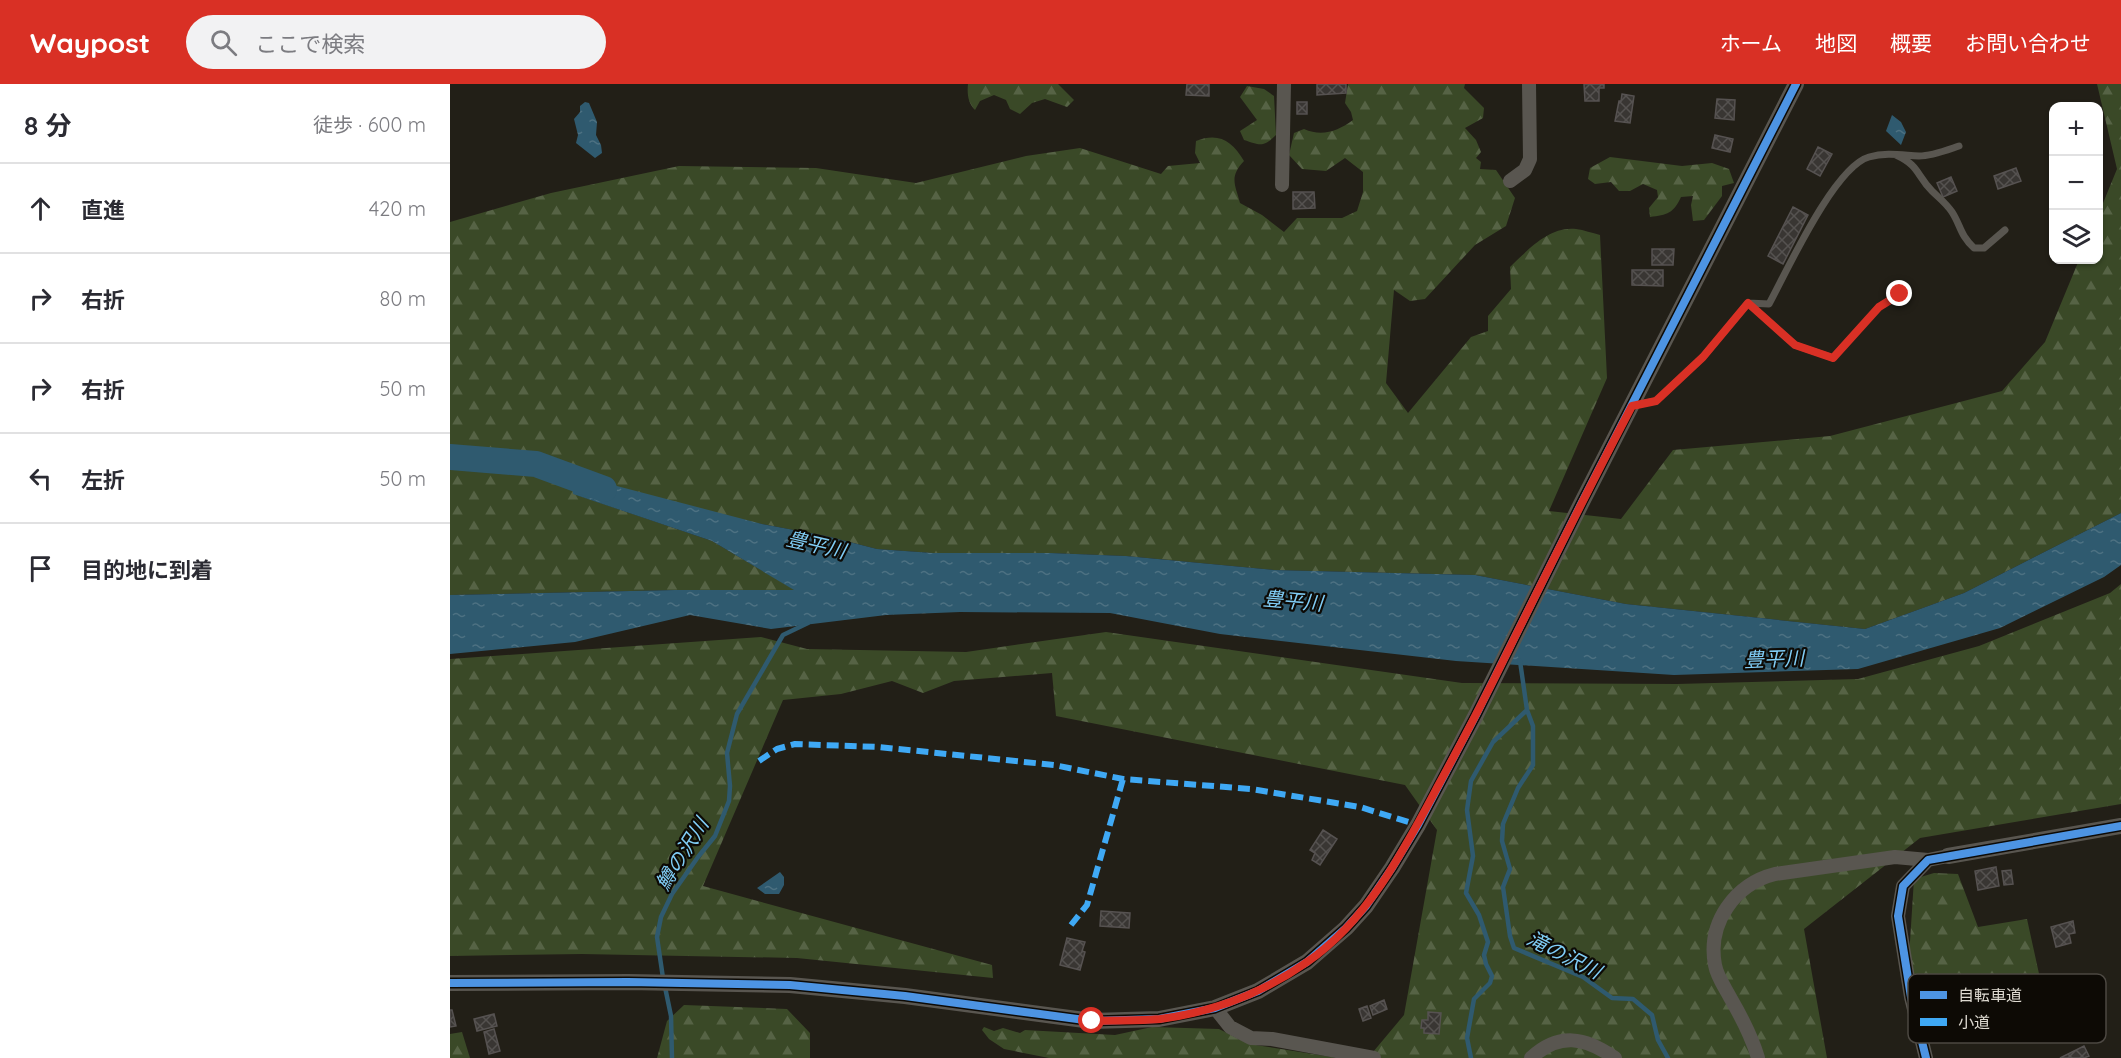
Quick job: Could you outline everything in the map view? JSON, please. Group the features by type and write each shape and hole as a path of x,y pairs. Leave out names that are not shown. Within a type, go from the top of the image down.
{"street":[{"path":"1282,185 1284,84"},
{"path":"1510,181 1526,170 1530,159 1529,84"},
{"path":"450,983 628,982 790,985 905,996 1092,1021 1160,1019 1215,1008 1258,991 1307,962 1346,928 1366,906 1418,825 1796,84"},
{"path":"1758,1058 1753,1041 1715,967 1714,943 1717,927 1727,906 1743,888 1759,878 1775,874 1895,857 1928,860 2121,826"},
{"path":"1908,978 1898,916 1903,886 1928,860"},
{"path":"1215,1008 1230,1027 1251,1038 1282,1041 1374,1058"},
{"path":"1531,1058 1542,1047 1562,1040 1582,1040 1615,1058"},
{"path":"1922,1043 1926,1058"}],"lane":[{"path":"1748,303 1769,304 1828,195 1852,168 1865,158 1894,154 1921,156 1959,146"},
{"path":"1894,154 1910,162 1930,190 1944,201 1953,214 1959,230 1974,248 1984,248 2005,230"},
{"path":"1748,303 1795,345 1833,358 1879,307 1900,294"},
{"path":"1632,406 1656,401 1703,357 1748,303"}],"green space":[{"path":"968,84 1058,84 1074,100 1067,107 1045,99 1032,103 1020,114 1010,109 1006,100 994,95 980,101 975,110 968,98"},
{"path":"1348,84 1465,84 1464,88 1484,108 1483,118 1465,128 1476,140 1481,152 1476,158 1481,162 1480,169 1496,170 1515,198 1506,226 1475,245 1425,299 1410,301 1394,290 1386,383 1408,413 1471,337 1488,331 1488,316 1511,289 1510,267 1524,253 1540,240 1557,231 1576,229 1600,235 1607,378 1549,511 1621,519 1673,450 1830,436 2002,391 2045,342 2077,264 2103,264 2103,203 2117,169 2097,84 2121,84 2121,513 1964,593 1865,629 1626,604 1475,575 1274,570 1126,556 1050,553 933,553 877,549 826,536 762,524 574,494 712,541 795,590 450,595 450,222 551,193 679,166 816,168 916,183 1026,156 1080,148 1161,174 1168,166 1200,163 1195,153 1196,141 1204,138 1218,138 1235,148 1244,161 1236,172 1234,181 1240,203 1262,215 1284,232 1297,218 1342,218 1357,211 1363,192 1363,172 1345,158 1326,171 1302,169 1289,155 1294,133 1304,129 1317,133 1330,132 1353,120 1345,103"},
{"path":"1247,86 1264,89 1274,96 1276,135 1264,144 1244,140 1240,131 1257,120 1240,97"},
{"path":"1610,157 1682,166 1712,163 1729,169 1734,183 1722,186 1722,196 1704,220 1693,221 1691,205 1693,196 1681,197 1676,207 1669,212 1650,217 1649,208 1658,197 1657,190 1643,184 1630,191 1619,191 1611,182 1595,184 1588,179 1590,168"},
{"path":"2121,584 2121,804 1920,838 1804,929 1827,1058 1368,1058 1404,1015 1437,830 1405,785 1056,716 1052,673 954,681 923,693 892,681 841,694 783,700 703,886 992,965 993,978 797,958 582,954 450,956 450,659 761,637 807,649 966,652 1106,632 1462,683 1677,684 1858,679 1979,646 2110,593"},
{"path":"1934,873 1958,874 1978,927 2027,919 2039,974 1908,974 1914,879"},
{"path":"684,1005 787,1009 810,1033 810,1058 657,1058 667,1021"},
{"path":"984,1027 994,1031 1003,1028 1020,1033 1025,1030 1115,1035 1152,1027 1219,1029 1249,1044 1338,1058 1049,1058 1004,1049 989,1039 982,1030"},
{"path":"462,1032 470,1058 450,1058 450,1034"}],"water":[{"path":"585,102 589,103 597,122 596,135 602,153 595,158 576,143 578,135 574,119 580,112 580,106"},
{"path":"1892,115 1901,122 1906,132 1901,145 1886,131"},
{"path":"571,474 762,524 826,536 877,549 933,553 1050,553 1126,556 1274,570 1475,575 1626,604 1865,629 1964,593 2121,513 2121,565 2104,577 2000,628 1858,669 1674,675 1456,661 1220,634 1110,613 960,612 886,615 771,629 690,615 575,642 450,654 450,595 794,590 712,541 573,494"},
{"path":"780,872 784,877 784,885 779,894 765,894 757,888"}],"building":[{"path":"1187,84 1209,84 1209,96 1186,95"},
{"path":"1317,84 1346,84 1346,93 1317,95"},
{"path":"1584,84 1604,84 1604,88 1599,88 1599,101 1585,101"},
{"path":"1622,94 1634,96 1630,123 1615,121"},
{"path":"1717,99 1735,100 1734,120 1715,118"},
{"path":"1297,102 1307,102 1307,114 1297,114"},
{"path":"1715,135 1733,139 1730,152 1712,148"},
{"path":"1818,147 1832,154 1820,176 1807,169"},
{"path":"2016,168 2021,181 1998,189 1994,176"},
{"path":"1951,177 1957,191 1943,197 1937,183"},
{"path":"1293,192 1314,192 1315,208 1293,209"},
{"path":"1793,207 1808,215 1783,264 1768,256"},
{"path":"1652,249 1674,249 1673,265 1652,265"},
{"path":"1632,270 1663,270 1663,286 1632,285"},
{"path":"1323,830 1337,839 1320,865 1312,860 1315,853 1310,850"},
{"path":"1996,867 1999,886 1978,890 1975,871"},
{"path":"2011,870 2013,884 2004,885 2002,871"},
{"path":"1101,911 1130,913 1129,928 1100,926"},
{"path":"2073,921 2075,933 2069,934 2071,943 2056,947 2051,927"},
{"path":"1067,938 1085,942 1080,970 1060,965"},
{"path":"1384,1000 1387,1009 1373,1015 1370,1006"},
{"path":"1367,1006 1371,1018 1363,1021 1359,1009"},
{"path":"450,1010 452,1010 456,1026 450,1027"},
{"path":"1428,1012 1441,1013 1439,1034 1424,1033 1424,1028 1421,1028 1422,1020 1428,1020"},
{"path":"494,1014 497,1026 477,1031 474,1019"},
{"path":"494,1029 500,1051 489,1054 484,1032"},
{"path":"2084,1046 2089,1056 2060,1058"}],"waterway":[{"name":"豊平川","path":"450,457 536,464 604,489"},
{"name":"鱒の沢川","path":"663,978 657,937 661,917 672,894 715,836 729,801 727,753 737,714 783,635 808,623"},
{"name":"滝の沢川","path":"1520,661 1527,710 1533,726 1533,765 1518,788 1503,824 1502,841 1510,869 1503,887 1510,936 1514,948 1583,977 1612,998 1633,999 1652,1015 1658,1040 1668,1058"},
{"path":"1471,1058 1467,1038 1474,999 1490,983 1492,976 1484,955 1488,942 1479,915 1466,893 1473,856 1467,810 1471,781 1493,742 1527,710"},
{"name":"鱒の沢川","path":"665,987 671,1016 672,1058"}],"marked path":[{"path":"759,761 777,749 795,744 879,747 1054,765 1123,779 1251,789 1360,807 1418,825"},
{"path":"1071,925 1087,905 1123,779"}],"cycle path":[{"path":"450,983 628,982 790,985 905,996 1092,1021 1159,1019 1215,1008 1258,991 1307,962 1346,928 1366,906 1418,825 1796,84"},
{"path":"1908,978 1898,916 1903,886 1928,860 2121,826"},
{"path":"1922,1043 1926,1058"}],"route":[{"path":"1092,1021 1160,1019 1215,1008 1258,991 1282,978 1328,946 1366,906 1418,825 1632,406 1656,401 1703,357 1748,303 1795,345 1833,358 1879,307 1900,294"}]}
